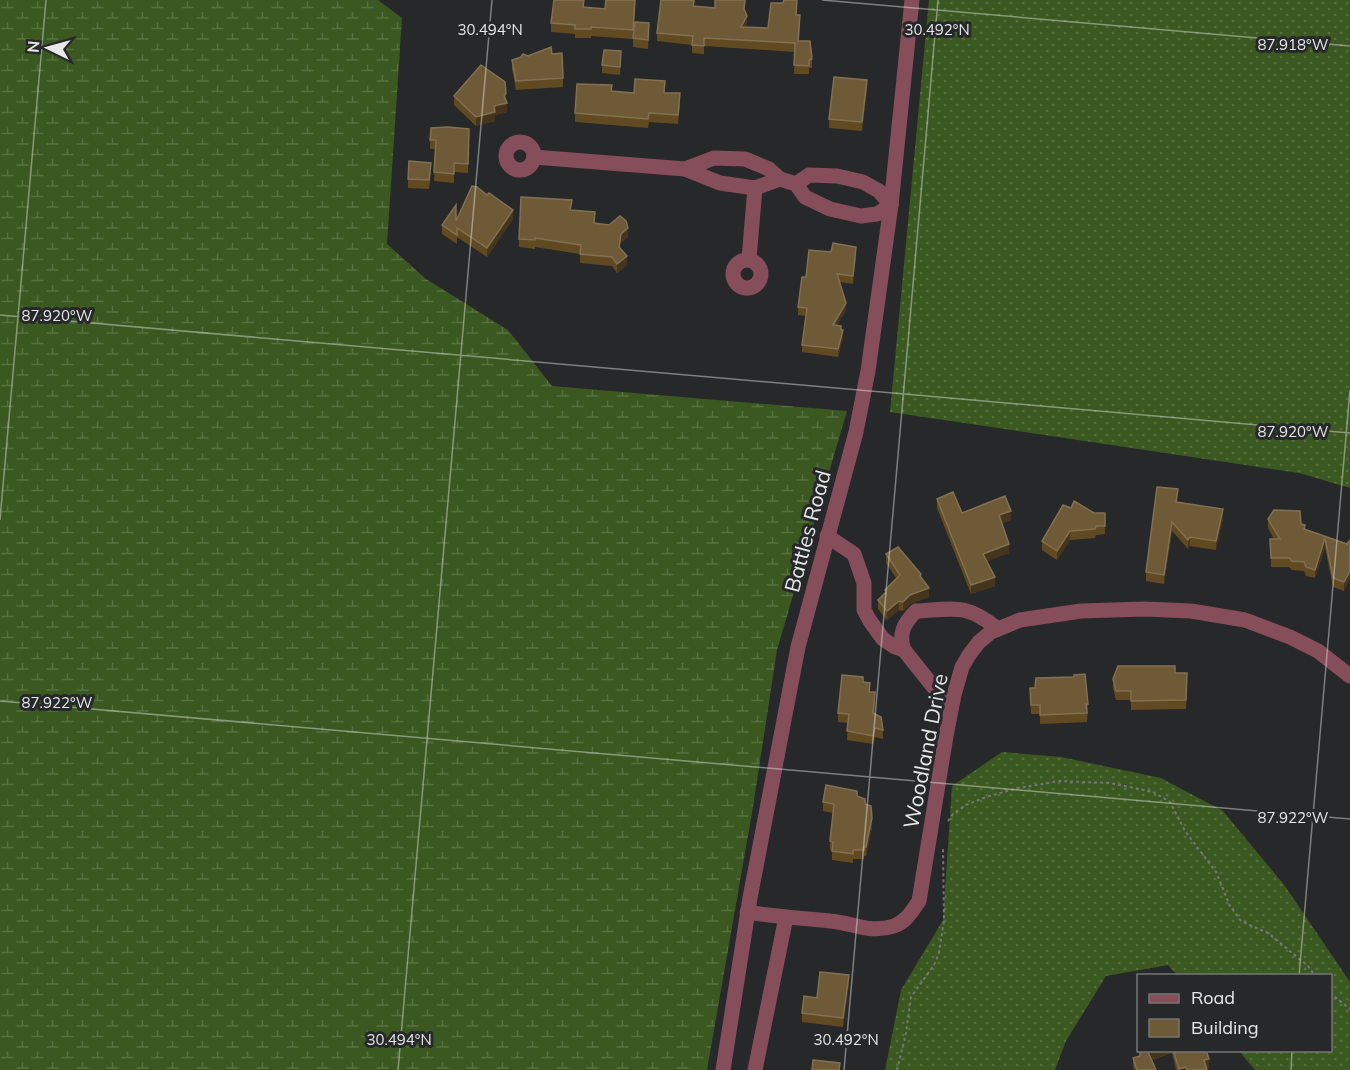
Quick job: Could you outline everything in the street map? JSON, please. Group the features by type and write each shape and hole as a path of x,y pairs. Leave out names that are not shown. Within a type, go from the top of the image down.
{"street":[{"name":"Battles Road","path":"723,1070 747,912 796,657 856,432 868,371 891,205 912,0"},
{"path":"534,157 685,169 720,183 755,188 780,179"},
{"path":"685,169 714,158 745,159 769,169 780,179 796,184 805,197 830,209 861,216 877,214 891,205 879,191 863,182 846,178 823,174 809,175 796,184"},
{"path":"749,260 755,188"},
{"path":"827,536 854,554 864,583 864,610 883,639 904,650"},
{"path":"951,709 904,650 901,641 903,628 916,611 955,609 969,610 998,629"},
{"name":"Woodland Drive","path":"747,912 786,918 834,921 865,929 882,930 897,925 909,917 919,901 951,709 962,668 979,642 998,629 1020,620 1082,611 1145,609 1191,611 1245,620 1290,637 1318,651 1350,676"},
{"path":"755,1070 786,918"}],"path":[{"path":"946,823 953,814 966,805 986,797 1018,788 1059,781 1110,783 1153,792 1170,802 1185,831 1215,872 1230,906 1241,921 1268,933 1308,966 1314,974"},
{"path":"897,1070 906,1033 911,997 934,965 939,953 944,921 943,837"},
{"path":"1332,995 1350,1009"}],"green space":[{"path":"0,0 378,0 402,18 387,244 426,279 508,330 552,386 847,411 777,650 753,807 707,1070 0,1070"},
{"path":"929,0 1350,0 1350,488 1299,473 890,412"},
{"path":"1002,752 1061,757 1161,778 1223,811 1285,886 1350,982 1350,1070 1255,1070 1240,1052 1332,1052 1332,974 1176,974 1168,965 1106,976 1066,1041 1055,1070 885,1070 901,990 943,920 952,786"}],"building":[{"path":"554,0 584,0 583,7 605,9 606,0 635,0 633,30 591,27 591,29 575,29 575,25 551,23"},
{"path":"661,0 694,0 693,6 715,8 715,0 745,0 744,9 747,16 741,27 768,28 771,3 797,0 796,15 800,15 798,41 810,41 812,59 809,60 809,66 794,65 795,43 704,38 704,46 692,45 693,36 657,33"},
{"path":"635,22 649,23 648,40 633,38"},
{"path":"551,47 552,54 562,53 563,78 516,81 512,60 523,54 528,56"},
{"path":"604,50 621,51 620,67 602,65"},
{"path":"481,65 505,82 504,96 507,103 494,106 495,112 476,117 454,96"},
{"path":"834,77 867,80 862,122 829,119"},
{"path":"635,79 665,81 664,93 680,93 678,115 649,113 648,119 575,113 577,84 612,85 611,91 634,93"},
{"path":"431,128 469,129 468,164 454,163 454,174 434,172 436,140 430,140"},
{"path":"409,161 431,163 429,180 408,179"},
{"path":"472,186 487,195 489,193 513,210 487,248 457,228 457,235 442,225 456,205 456,221"},
{"path":"521,197 572,200 570,210 595,212 594,223 609,225 620,216 626,221 628,228 621,234 619,247 627,256 617,264 612,257 580,254 581,245 535,238 535,240 519,239"},
{"path":"833,243 856,247 853,276 837,274 846,303 833,325 841,326 843,330 838,349 802,345 807,308 798,307 802,277 806,277 809,250 831,252"},
{"path":"1157,487 1178,489 1176,502 1223,509 1216,541 1190,537 1188,540 1172,522 1164,575 1146,572"},
{"path":"953,492 962,513 1005,496 1011,511 999,515 1009,544 983,554 995,577 971,585 937,499"},
{"path":"1074,501 1094,513 1105,513 1105,526 1070,531 1057,551 1042,541 1063,505 1071,508"},
{"path":"1274,510 1300,511 1301,524 1305,525 1304,529 1347,544 1350,540 1350,571 1344,582 1333,578 1325,538 1315,570 1306,567 1304,562 1292,561 1289,558 1271,558 1270,539 1280,539 1268,519"},
{"path":"898,547 921,574 920,576 929,588 910,595 903,602 899,601 887,611 878,600 900,575 886,554"},
{"path":"1118,666 1175,666 1175,673 1187,673 1186,700 1131,701 1131,691 1116,691 1113,679"},
{"path":"1085,674 1087,713 1040,715 1040,705 1031,705 1030,688 1035,688 1036,678 1074,677 1074,675"},
{"path":"842,675 863,677 863,682 870,683 869,692 875,692 873,713 881,717 883,730 875,728 873,736 847,731 849,714 838,713"},
{"path":"826,785 857,791 857,796 865,799 865,804 871,806 872,818 864,850 853,850 853,854 832,851 833,842 830,841 834,804 823,802"},
{"path":"820,972 849,975 843,1018 802,1013 804,996 817,998"},
{"path":"1140,1052 1148,1052 1156,1070 1137,1070 1133,1058 1140,1056"},
{"path":"1174,1052 1207,1052 1209,1059 1204,1060 1207,1070 1187,1070 1186,1067 1179,1069"},
{"path":"813,1060 840,1063 839,1070 812,1070"}]}
